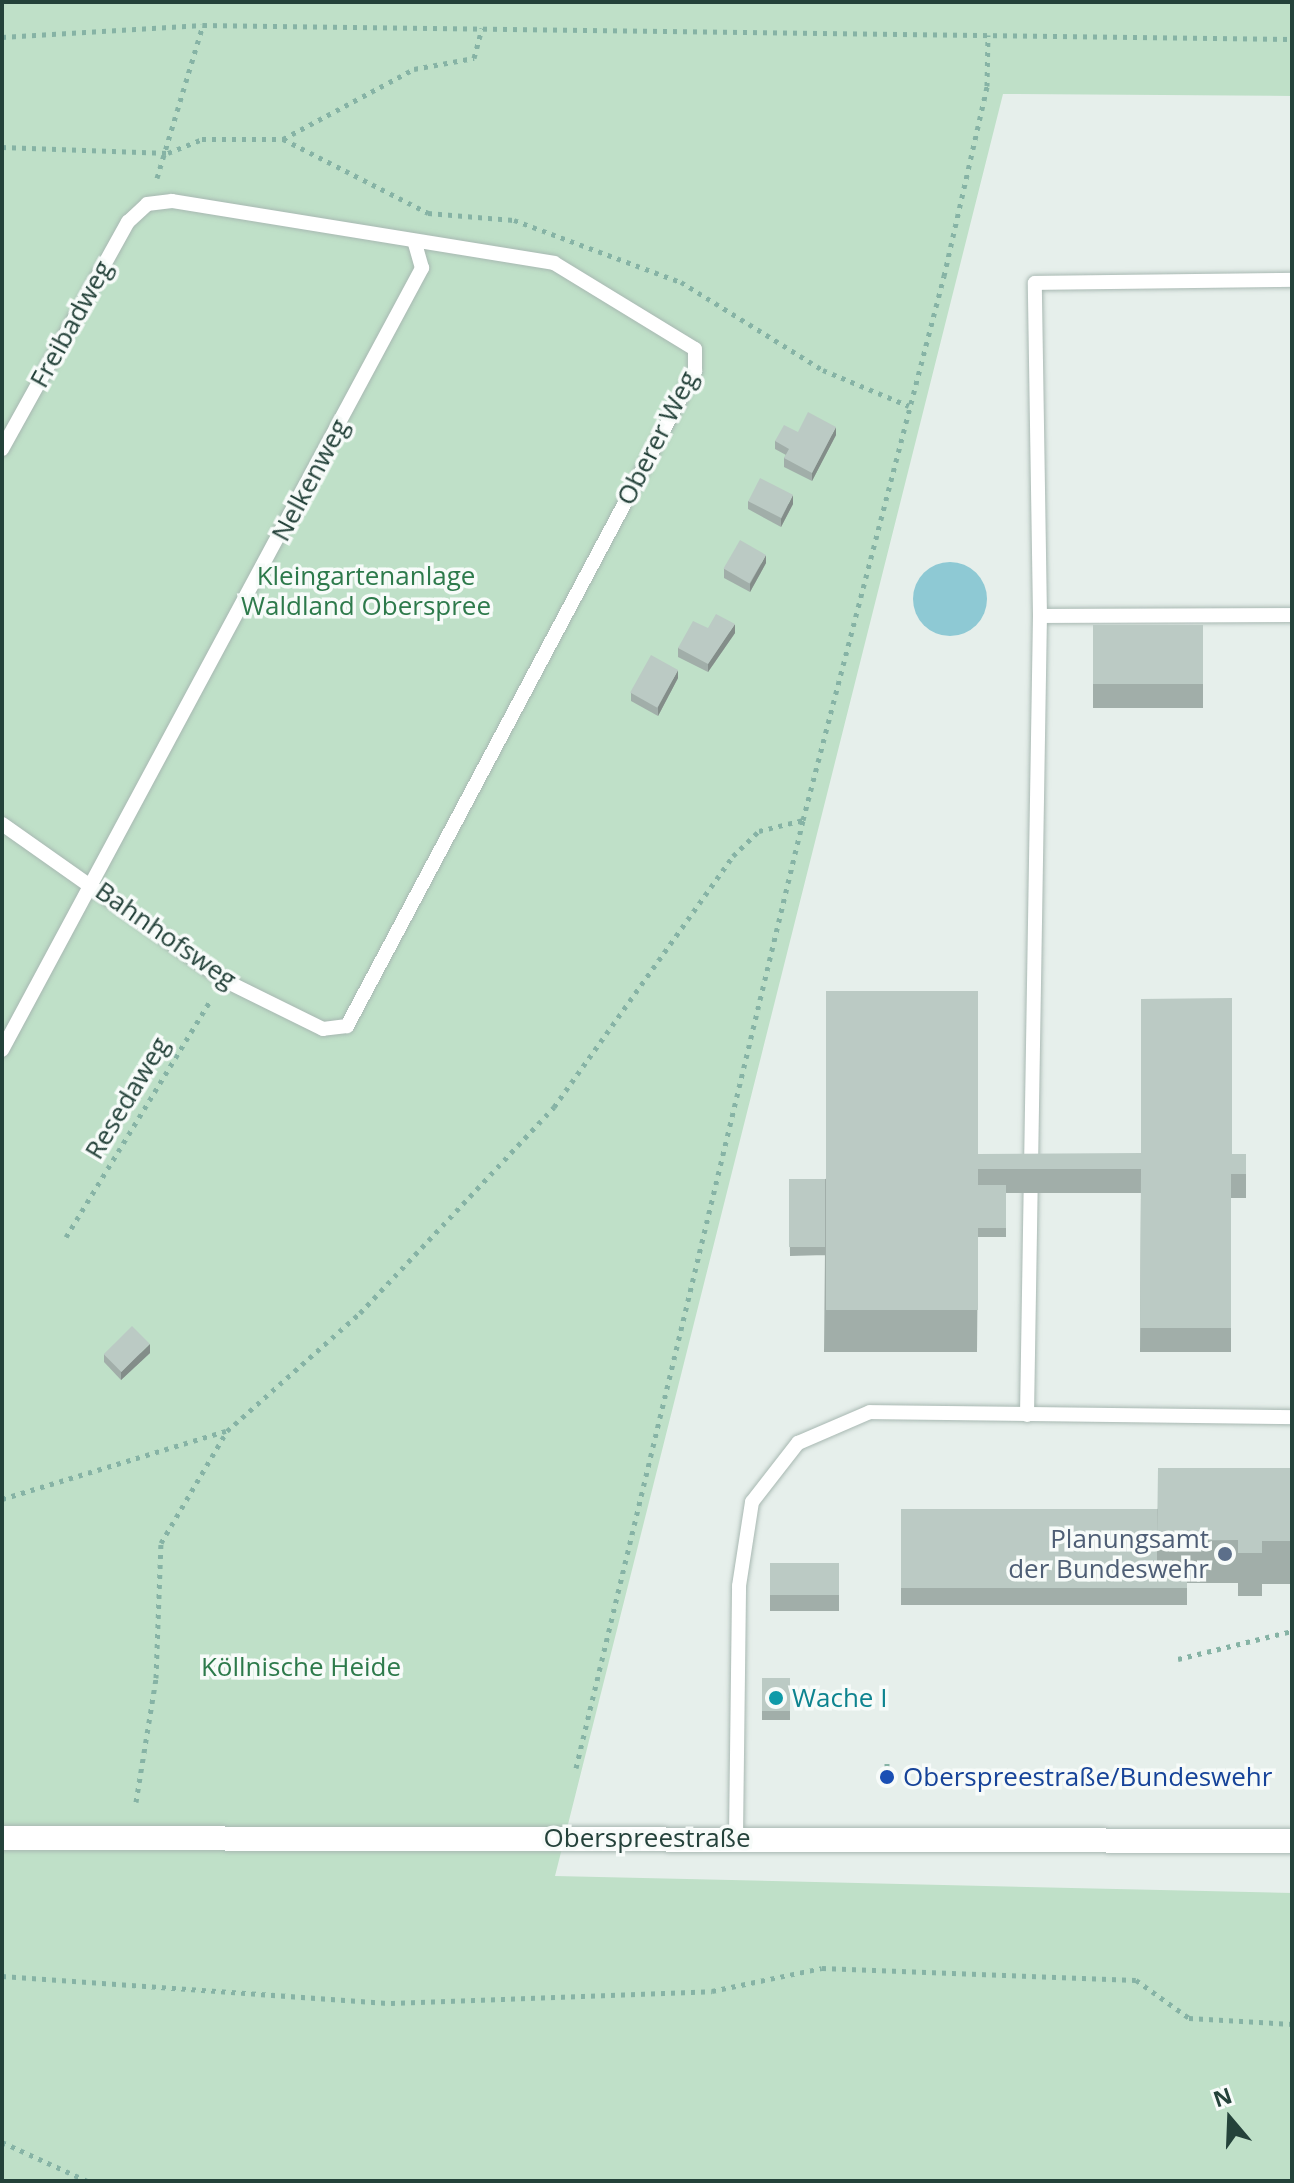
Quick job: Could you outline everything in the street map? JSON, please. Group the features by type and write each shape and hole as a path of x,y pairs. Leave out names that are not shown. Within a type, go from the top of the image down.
{"main road":[{"name":"Oberspreestraße","path":"2,1838 736,1837 1292,1841"}],"lane":[{"name":"Oberer Weg","path":"147,204 172,201 415,243 554,263 681,334 695,349 695,371 347,1026 336,1032"},
{"name":"Freibadweg","path":"2,449 128,222 147,204"},
{"name":"Nelkenweg","path":"2,1050 95,884 422,268 415,243"},
{"path":"1027,1415 1040,616 1035,283 1292,280"},
{"path":"1040,616 1292,615"},
{"name":"Bahnhofsweg","path":"2,824 95,884 222,979 336,1032"},
{"path":"736,1837 739,1586 752,1502 798,1443 870,1412 1292,1417"}],"path":[{"path":"168,153 203,25"},
{"path":"2,37 203,25 1292,39"},
{"path":"2,147 168,153 202,139 283,139 414,69 474,58 482,28"},
{"path":"576,1768 803,820 944,276 987,86 988,35"},
{"path":"136,1802 156,1678 161,1543 227,1431 360,1313 554,1107 733,856 759,831 803,820"},
{"name":"Resedaweg","path":"66,1237 222,979"},
{"path":"2,1499 227,1431"},
{"path":"1178,1659 1292,1631"},
{"path":"887,1763 887,1777"},
{"path":"2,1976 391,2003 712,1991 822,1968 1136,1980 1189,2018 1292,2024"},
{"path":"2,2142 87,2181"}],"green space":[{"name":"Köllnische Heide","path":"2,2 1292,2 1292,96 1003,94 555,1876 1292,1893 1292,2181 2,2181"}],"water":[{"path":"950,562 971,568 981,578 987,599 981,620 971,630 950,636 929,630 919,620 913,599 919,578 929,568"}],"building":[{"path":"808,412 836,427 812,473 784,458 789,449 775,441 784,425 798,432"},
{"path":"760,478 793,495 781,518 748,501"},
{"path":"740,540 766,555 749,584 724,569"},
{"path":"716,614 735,624 708,664 678,648 693,621 708,628"},
{"path":"1093,625 1203,625 1203,684 1093,684"},
{"path":"651,655 678,670 657,708 630,693"},
{"path":"826,991 978,991 978,1310 826,1310"},
{"path":"1232,998 1232,1154 1246,1154 1246,1174 1231,1174 1231,1328 1140,1328 1141,1169 978,1169 978,1154 1141,1153 1141,999"},
{"path":"789,1179 825,1179 825,1247 789,1247"},
{"path":"978,1185 1006,1185 1006,1228 978,1228"},
{"path":"132,1326 150,1344 121,1372 104,1354"},
{"path":"1158,1468 1292,1468 1292,1541 1262,1541 1262,1553 1238,1553 1238,1540 1157,1541"},
{"path":"901,1509 1157,1509 1157,1567 1187,1567 1187,1588 901,1588"},
{"path":"770,1563 839,1563 839,1595 770,1595"},
{"name":"Wache I","path":"762,1678 790,1678 790,1711 762,1711"}],"place":[{"name":"Planungsamt der Bundeswehr","path":"1225,1554"},
{"name":"Wache I","path":"776,1698"},
{"name":"Oberspreestraße/Bundeswehr","path":"887,1777"}],"park label":[{"name":"Kleingartenanlage Waldland Oberspree","path":"366,591"}]}
